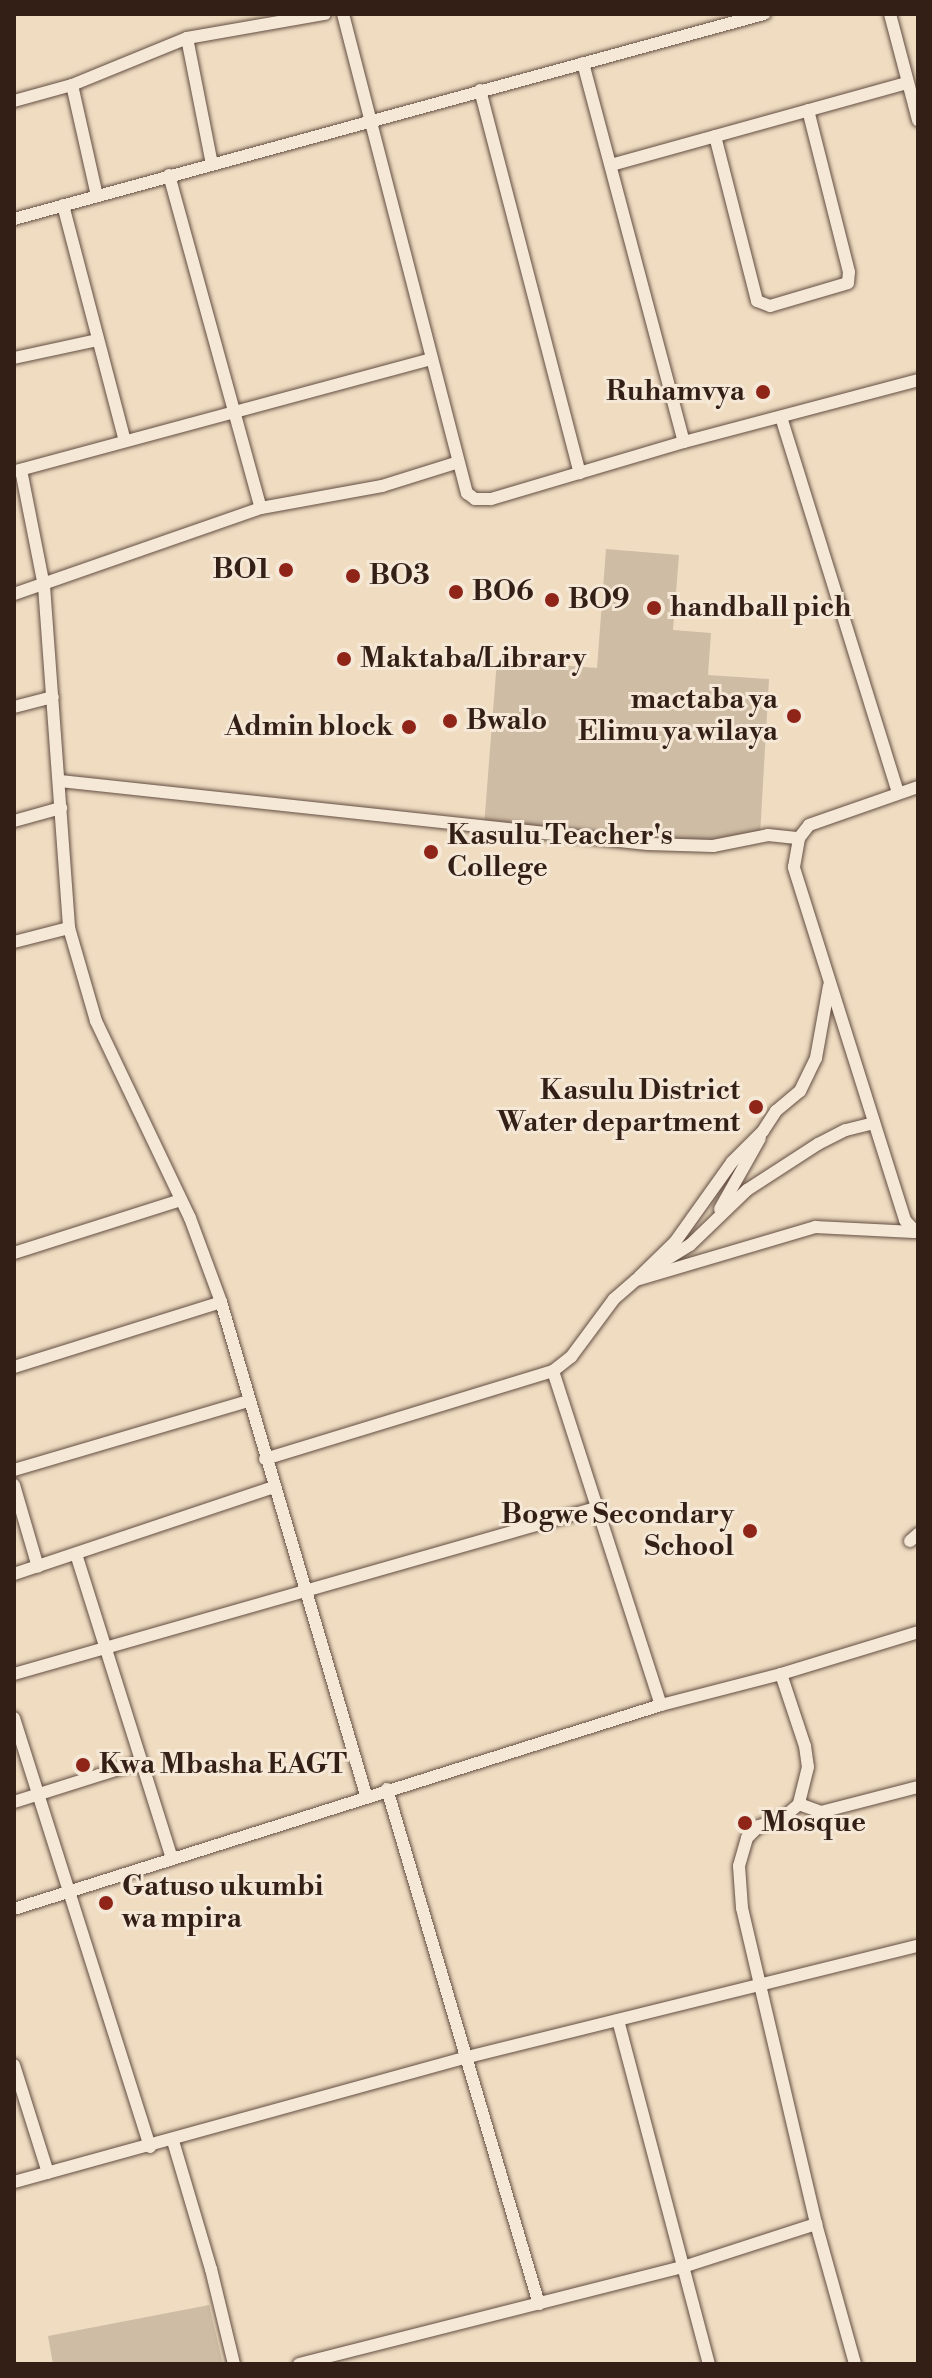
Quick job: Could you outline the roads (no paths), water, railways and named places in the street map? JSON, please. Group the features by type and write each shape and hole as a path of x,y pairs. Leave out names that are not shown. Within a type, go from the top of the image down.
{"street":[{"path":"14,101 72,85 187,38 325,14"},
{"path":"343,14 456,463 467,493 475,499 491,499 684,442 918,380"},
{"path":"14,219 764,14"},
{"path":"890,14 918,120"},
{"path":"187,38 212,164"},
{"path":"583,63 684,442"},
{"path":"611,165 906,83"},
{"path":"72,85 97,196"},
{"path":"480,90 580,473"},
{"path":"715,136 757,301 770,306 848,283 849,272 808,110"},
{"path":"169,175 261,508"},
{"path":"63,205 125,441"},
{"path":"14,358 98,340"},
{"path":"366,1795 221,1302 181,1200 96,1021 69,928 44,586 17,471 430,359"},
{"path":"781,417 898,793"},
{"path":"14,594 261,508 382,486 456,463"},
{"path":"14,707 53,697"},
{"path":"60,781 648,844 713,846 768,835 799,838"},
{"path":"916,1232 905,1220 794,867 799,838 809,825 918,787"},
{"path":"14,821 61,808"},
{"path":"14,942 69,928"},
{"path":"717,1218 776,1111 800,1091 810,1075 828,999 829,979"},
{"path":"646,1270 666,1262 690,1245 737,1197 818,1144 846,1130 874,1123"},
{"path":"265,1459 553,1371 571,1357 614,1299 675,1242 732,1162 763,1131"},
{"path":"14,1253 181,1200"},
{"path":"636,1280 815,1227 916,1232"},
{"path":"14,1367 221,1302"},
{"path":"553,1371 661,1705"},
{"path":"14,1470 249,1401"},
{"path":"14,1485 38,1567"},
{"path":"14,1574 274,1487"},
{"path":"14,1674 596,1508"},
{"path":"76,1554 172,1859"},
{"path":"14,1909 366,1795 661,1705 781,1674 918,1632"},
{"path":"781,1674 808,1767 799,1804 782,1819 759,1826 747,1838 739,1866 742,1908 816,2224 855,2364"},
{"path":"14,1718 150,2147"},
{"path":"14,1802 141,1762"},
{"path":"799,1804 821,1812 918,1787"},
{"path":"387,1789 539,2304"},
{"path":"14,2182 173,2141 468,2057 918,1946"},
{"path":"618,2020 686,2266 709,2364"},
{"path":"14,2065 48,2173"},
{"path":"173,2141 211,2269 234,2364"},
{"path":"299,2364 686,2266 816,2224"}],"place":[{"name":"Ruhamvya","path":"763,392"},
{"name":"BO1","path":"286,570"},
{"name":"BO3","path":"353,576"},
{"name":"BO6","path":"456,592"},
{"name":"BO9","path":"552,600"},
{"name":"handball pich","path":"654,608"},
{"name":"Maktaba/Library","path":"344,659"},
{"name":"mactaba ya Elimu ya wilaya","path":"794,716"},
{"name":"Bwalo","path":"450,721"},
{"name":"Admin block","path":"409,727"},
{"name":"Kasulu Teacher's College","path":"431,852"},
{"name":"Kasulu District Water department","path":"756,1107"},
{"name":"Bogwe Secondary School","path":"750,1531"},
{"name":"Kwa Mbasha EAGT","path":"83,1765"},
{"name":"Mosque","path":"745,1823"},
{"name":"Gatuso ukumbi wa mpira","path":"106,1903"}]}
